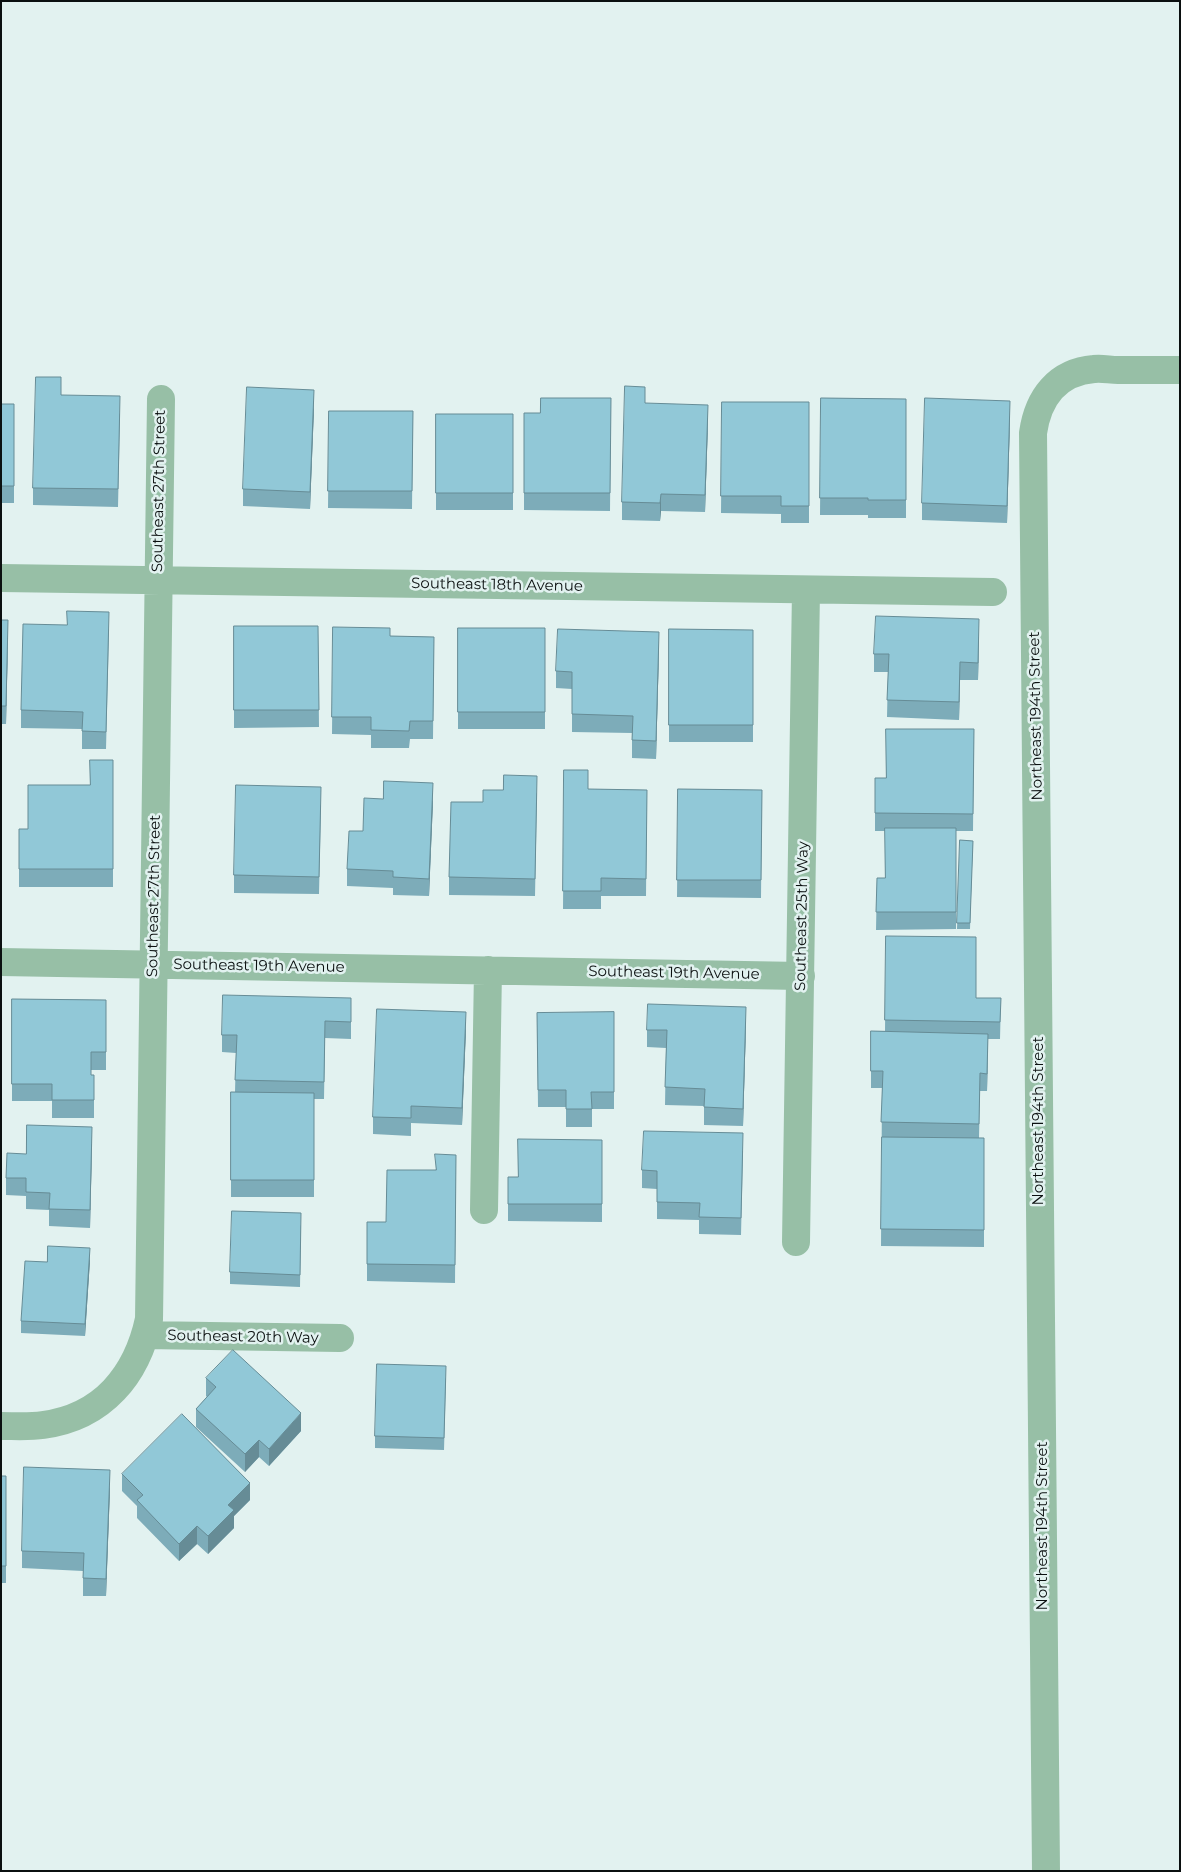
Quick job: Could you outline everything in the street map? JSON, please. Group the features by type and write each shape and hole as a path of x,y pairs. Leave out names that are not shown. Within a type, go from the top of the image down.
{"street":[{"name":"Northeast 194th Street","path":"1046,1871 1033,433 1035,418 1040,404 1048,392 1061,380 1077,372 1095,369 1180,370"},
{"name":"Southeast 27th Street","path":"1,1426 42,1426 64,1421 85,1412 104,1400 120,1385 134,1365 146,1335 149,1319 161,400"},
{"name":"Southeast 18th Avenue","path":"1,578 993,592"},
{"name":"Southeast 25th Way","path":"796,1242 806,590"},
{"name":"Southeast 19th Avenue","path":"1,962 801,976"},
{"path":"484,1210 488,970"},
{"name":"Southeast 20th Way","path":"146,1335 340,1338"}],"building":[{"path":"36,377 61,377 61,395 120,396 118,489 33,488"},
{"path":"625,386 645,387 645,403 708,405 705,495 661,494 660,503 622,502"},
{"path":"247,387 314,390 310,492 243,489"},
{"path":"541,398 611,398 610,493 524,493 524,413 540,413"},
{"path":"821,398 906,399 906,500 820,498"},
{"path":"925,398 1010,401 1007,506 922,503"},
{"path":"722,402 809,402 809,506 781,506 781,496 721,496"},
{"path":"1,404 14,404 14,486 1,486"},
{"path":"329,411 413,411 412,491 328,491"},
{"path":"436,414 513,414 513,493 436,493"},
{"path":"67,611 109,612 106,732 82,731 83,712 21,710 23,624 67,625"},
{"path":"876,616 979,619 978,663 960,662 959,702 887,700 889,654 874,654"},
{"path":"1,620 8,620 6,706 1,706"},
{"path":"234,626 318,626 319,710 234,710"},
{"path":"333,627 390,628 390,636 434,637 433,721 410,721 409,731 371,730 371,717 332,717"},
{"path":"458,628 545,628 545,712 458,712"},
{"path":"558,629 659,632 656,741 632,740 633,716 572,714 572,672 556,671"},
{"path":"669,629 753,630 753,725 669,725"},
{"path":"886,729 974,729 973,814 875,813 875,778 886,778"},
{"path":"90,760 113,760 113,869 19,869 19,829 28,829 28,785 90,785"},
{"path":"564,770 588,770 588,789 647,790 646,879 601,878 601,891 563,891"},
{"path":"504,775 537,776 535,879 449,877 451,802 483,802 483,790 503,790"},
{"path":"384,781 433,783 429,879 393,877 393,871 347,869 349,831 363,831 364,798 383,799"},
{"path":"236,785 321,787 319,877 234,875"},
{"path":"678,789 762,790 761,880 677,880"},
{"path":"885,828 956,828 956,912 876,912 877,878 885,878"},
{"path":"960,840 973,841 970,923 957,923"},
{"path":"886,936 976,937 976,998 1001,998 1000,1022 885,1020"},
{"path":"223,995 351,998 351,1022 325,1021 324,1082 235,1080 237,1035 222,1035"},
{"path":"12,999 106,1000 106,1052 91,1052 91,1075 94,1075 94,1100 52,1100 52,1084 12,1084"},
{"path":"648,1004 746,1007 743,1109 704,1107 705,1089 665,1087 667,1030 647,1030"},
{"path":"377,1009 466,1012 462,1108 411,1106 411,1118 373,1117"},
{"path":"614,1012 614,1092 591,1092 592,1109 566,1109 566,1090 538,1090 537,1013"},
{"path":"871,1031 988,1034 987,1074 980,1073 979,1124 881,1122 883,1071 871,1071"},
{"path":"231,1092 314,1093 314,1180 231,1180"},
{"path":"27,1125 92,1127 90,1210 49,1209 50,1193 26,1192 26,1178 6,1178 7,1153 26,1154"},
{"path":"644,1131 743,1133 741,1218 699,1217 700,1203 657,1202 657,1171 642,1170"},
{"path":"882,1137 984,1138 984,1230 881,1229"},
{"path":"518,1139 602,1140 602,1204 508,1204 508,1177 518,1177"},
{"path":"435,1154 456,1155 455,1265 367,1264 367,1222 386,1222 387,1170 436,1170"},
{"path":"232,1211 301,1213 300,1275 230,1272"},
{"path":"48,1246 90,1248 85,1324 21,1321 25,1261 47,1262"},
{"path":"233,1350 301,1413 269,1449 259,1440 245,1454 196,1409 216,1387 206,1378"},
{"path":"377,1364 446,1366 444,1438 375,1436"},
{"path":"182,1414 250,1483 228,1505 234,1510 208,1536 197,1526 179,1544 137,1500 143,1495 122,1474"},
{"path":"24,1467 110,1470 106,1579 83,1578 84,1553 22,1551"},
{"path":"1,1476 6,1476 6,1566 1,1566"}]}
